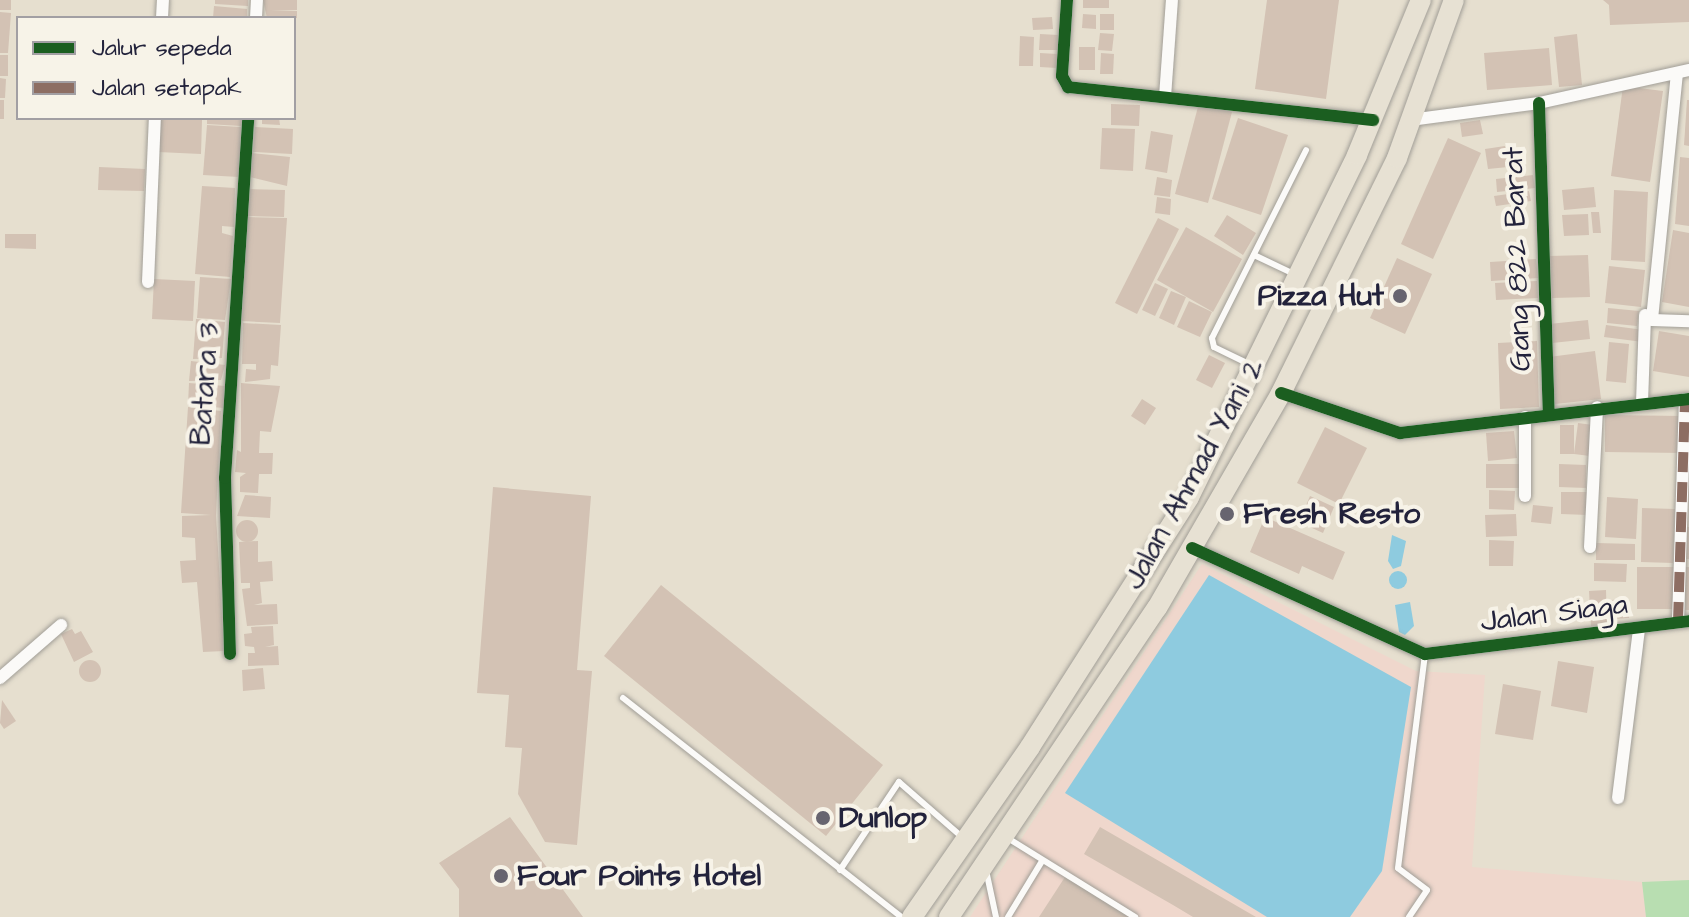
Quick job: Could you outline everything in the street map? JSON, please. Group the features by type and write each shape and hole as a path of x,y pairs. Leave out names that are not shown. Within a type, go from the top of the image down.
{"highway":[{"name":"Jalan Ahmad Yani 2","path":"912,917 1189,497 1256,367 1373,120 1421,0"},
{"name":"Jalan Ahmad Yani 2","path":"949,917 1192,548 1281,393 1410,120 1454,0"}],"street":[{"path":"1067,0 1064,68 1068,87 1373,120"},
{"path":"1165,97 1172,0"},
{"path":"1410,120 1539,103 1683,71 1652,320 1689,321"},
{"name":"Gang 822 Barat","path":"1539,103 1549,413"},
{"path":"148,282 155,120"},
{"name":"Batara 3","path":"230,654 225,478 248,120"},
{"path":"1642,403 1645,315"},
{"path":"1281,393 1400,433 1597,407 1687,399 1684,622"},
{"path":"1590,547 1597,407"},
{"path":"1525,417 1525,496"},
{"path":"1192,548 1425,654"},
{"name":"Jalan Siaga","path":"1425,654 1684,622"},
{"path":"0,678 61,625"},
{"path":"1618,798 1639,629"}],"lane":[{"path":"1256,367 1211,342 1306,150"},
{"path":"1254,255 1298,276"},
{"path":"1409,917 1427,890 1398,868 1425,654"},
{"path":"623,698 901,917"},
{"path":"840,870 899,782 965,840"},
{"path":"1004,836 1135,917"},
{"path":"1008,917 1042,861"},
{"path":"985,865 996,917"}],"shaded area":[{"path":"1202,564 1416,671 1485,675 1472,867 1642,882 1646,917 970,917"}],"green space":[{"path":"1689,880 1689,917 1646,917 1642,882"}],"water":[{"path":"1392,535 1406,541 1401,566 1393,569 1388,561"},
{"path":"1398,571 1407,580 1398,589 1389,580"},
{"path":"1209,575 1411,687 1382,871 1350,917 1267,917 1065,793"},
{"path":"1410,602 1414,626 1405,635 1399,632 1395,605"}],"building":[{"path":"0,0 11,0 11,10 0,10"},
{"path":"215,0 248,0 248,6 215,4"},
{"path":"263,0 297,0 297,10 271,10 297,11 297,18 267,16"},
{"path":"1083,0 1109,0 1109,8 1083,8"},
{"path":"1267,0 1339,0 1326,99 1255,89"},
{"path":"1603,0 1689,0 1689,22 1610,25 1609,5"},
{"path":"214,6 247,9 247,16 213,16"},
{"path":"0,12 11,13 8,53 0,53"},
{"path":"1083,14 1096,15 1096,29 1082,28"},
{"path":"1100,14 1114,14 1114,30 1100,30"},
{"path":"1052,17 1053,29 1033,30 1032,18"},
{"path":"1100,33 1114,34 1112,51 1098,50"},
{"path":"1040,34 1058,35 1058,50 1039,50"},
{"path":"1577,34 1582,85 1559,87 1554,37"},
{"path":"1020,36 1034,37 1033,66 1019,66"},
{"path":"1079,47 1095,47 1095,70 1079,70"},
{"path":"1549,48 1552,85 1487,90 1484,53"},
{"path":"1040,53 1057,54 1057,68 1040,67"},
{"path":"1101,53 1114,54 1113,74 1100,74"},
{"path":"0,55 8,55 8,76 0,76"},
{"path":"0,78 6,79 5,98 0,98"},
{"path":"1623,86 1663,91 1650,182 1611,176"},
{"path":"0,100 4,100 4,119 0,119"},
{"path":"1689,100 1689,146 1684,145"},
{"path":"1199,103 1232,112 1208,203 1175,194"},
{"path":"1111,104 1140,105 1139,126 1111,125"},
{"path":"1238,118 1288,135 1261,215 1212,199"},
{"path":"159,120 202,120 201,154 158,152"},
{"path":"207,120 242,120 241,126 207,124"},
{"path":"262,120 279,120 280,125 262,124"},
{"path":"1480,120 1483,134 1462,137 1460,123"},
{"path":"207,125 241,127 239,177 203,175"},
{"path":"255,127 293,129 292,154 253,152"},
{"path":"1102,128 1135,129 1133,171 1100,169"},
{"path":"1151,131 1173,135 1167,173 1145,169"},
{"path":"1448,138 1481,153 1433,259 1401,244"},
{"path":"1505,146 1508,167 1488,169 1485,149"},
{"path":"252,153 290,157 287,186 250,177"},
{"path":"1680,157 1689,158 1689,226 1675,224"},
{"path":"99,167 145,169 144,191 98,190"},
{"path":"1533,175 1535,188 1497,192 1496,179"},
{"path":"1157,177 1172,180 1170,197 1154,195"},
{"path":"202,186 235,188 234,227 222,226 222,233 233,236 230,277 195,274"},
{"path":"1594,187 1596,207 1564,210 1562,190"},
{"path":"248,189 285,190 284,217 248,216"},
{"path":"1614,190 1648,192 1645,262 1611,260"},
{"path":"1529,191 1531,201 1496,206 1494,196"},
{"path":"1157,197 1171,199 1170,215 1155,213"},
{"path":"1591,212 1599,212 1601,233 1593,233"},
{"path":"1588,214 1589,235 1564,236 1562,215"},
{"path":"1227,215 1256,233 1243,255 1214,236"},
{"path":"247,217 287,218 280,323 242,321"},
{"path":"1158,218 1179,229 1137,314 1115,303"},
{"path":"1186,227 1242,259 1213,312 1157,280"},
{"path":"1673,230 1689,233 1689,307 1662,302"},
{"path":"5,234 36,234 36,249 5,248"},
{"path":"1588,255 1590,297 1552,298 1550,256"},
{"path":"1397,258 1432,274 1405,334 1370,318"},
{"path":"1536,259 1538,278 1491,281 1490,262"},
{"path":"1609,266 1645,270 1641,307 1605,303"},
{"path":"200,277 231,279 225,320 197,318"},
{"path":"154,279 195,281 193,321 152,319"},
{"path":"1537,281 1538,298 1496,300 1495,283"},
{"path":"1155,283 1168,289 1155,316 1142,310"},
{"path":"1171,291 1186,297 1174,325 1159,318"},
{"path":"1189,301 1212,312 1200,337 1177,327"},
{"path":"1608,308 1639,311 1637,326 1607,323"},
{"path":"196,319 225,322 222,358 193,359"},
{"path":"1588,320 1590,339 1552,343 1549,324"},
{"path":"243,323 281,325 278,366 271,365 270,379 245,382 246,369 256,370 256,364 242,364"},
{"path":"1606,325 1644,330 1643,342 1604,337"},
{"path":"1659,331 1689,336 1689,377 1653,371"},
{"path":"1537,341 1539,407 1500,409 1498,343"},
{"path":"1609,342 1629,344 1626,383 1606,381"},
{"path":"1595,351 1601,399 1555,404 1549,357"},
{"path":"1209,355 1225,363 1212,388 1196,380"},
{"path":"191,361 225,365 221,380 189,381"},
{"path":"189,383 225,386 224,408 188,405"},
{"path":"241,383 280,386 271,432 260,431 259,453 273,453 272,474 259,474 258,493 240,492 240,477 246,473 235,472 237,450 241,452"},
{"path":"1142,399 1156,408 1145,425 1131,416"},
{"path":"188,407 221,411 216,515 224,651 203,652 197,582 182,583 180,561 196,560 195,538 182,537 182,516 211,515 181,513"},
{"path":"1605,415 1683,416 1683,453 1605,452"},
{"path":"1578,423 1593,425 1590,456 1574,454"},
{"path":"1560,425 1574,425 1574,454 1560,454"},
{"path":"1325,427 1367,448 1339,504 1297,483"},
{"path":"1514,431 1517,458 1488,461 1486,433"},
{"path":"1486,464 1520,464 1520,488 1486,488"},
{"path":"1559,464 1586,465 1586,488 1559,487"},
{"path":"493,487 591,496 577,670 592,671 577,845 545,842 518,794 522,748 505,747 509,695 477,693"},
{"path":"1489,490 1515,491 1514,510 1489,509"},
{"path":"1561,492 1588,492 1588,515 1561,514"},
{"path":"245,495 271,497 270,518 237,516"},
{"path":"1310,496 1334,507 1323,533 1299,522"},
{"path":"1607,497 1638,499 1636,539 1605,537"},
{"path":"1533,505 1553,507 1551,524 1531,522"},
{"path":"1642,508 1675,509 1673,563 1641,562"},
{"path":"1516,514 1517,536 1486,537 1485,515"},
{"path":"1265,517 1345,552 1333,580 1302,566 1299,574 1250,552"},
{"path":"247,520 255,523 258,531 255,539 247,542 239,539 236,531 239,523"},
{"path":"1686,527 1689,527 1689,559 1685,559"},
{"path":"1489,540 1514,541 1513,566 1489,566"},
{"path":"258,541 258,562 272,561 273,581 260,582 262,603 254,605 277,604 278,624 247,626 242,589 250,588 250,583 241,583 239,542"},
{"path":"1596,543 1635,544 1635,560 1596,560"},
{"path":"1594,563 1627,564 1626,582 1594,581"},
{"path":"1637,567 1675,567 1676,609 1637,609"},
{"path":"1684,567 1689,567 1689,610 1685,610"},
{"path":"661,585 883,765 826,836 604,656"},
{"path":"1606,590 1607,625 1591,626 1589,591"},
{"path":"1628,599 1629,618 1613,619 1611,600"},
{"path":"273,626 274,645 265,647 278,646 279,665 248,666 248,653 255,653 254,647 245,646 244,634 252,633 251,627"},
{"path":"72,629 75,634 81,631 93,652 74,662 61,634"},
{"path":"90,660 101,671 90,682 79,671"},
{"path":"1558,661 1594,667 1587,713 1551,706"},
{"path":"263,668 265,689 243,691 242,670"},
{"path":"1503,684 1541,691 1533,740 1495,734"},
{"path":"2,700 16,721 4,729 0,723"},
{"name":"Four Points Hotel","path":"510,817 583,917 459,917 459,889 439,863"},
{"path":"1100,827 1256,917 1193,917 1084,854"},
{"path":"1065,877 1132,917 1039,917"}],"marked path":[{"path":"1678,622 1685,399"}],"cycle path":[{"path":"1067,0 1062,76 1068,87 1373,120"},
{"path":"1539,103 1549,413"},
{"path":"230,654 225,478 248,120"},
{"path":"1281,393 1400,433 1689,399"},
{"path":"1192,548 1425,654 1689,621"}],"place":[{"name":"Pizza Hut","path":"1400,296"},
{"name":"Fresh Resto","path":"1227,514"},
{"name":"Dunlop","path":"823,818"},
{"name":"Four Points Hotel","path":"501,876"}]}
